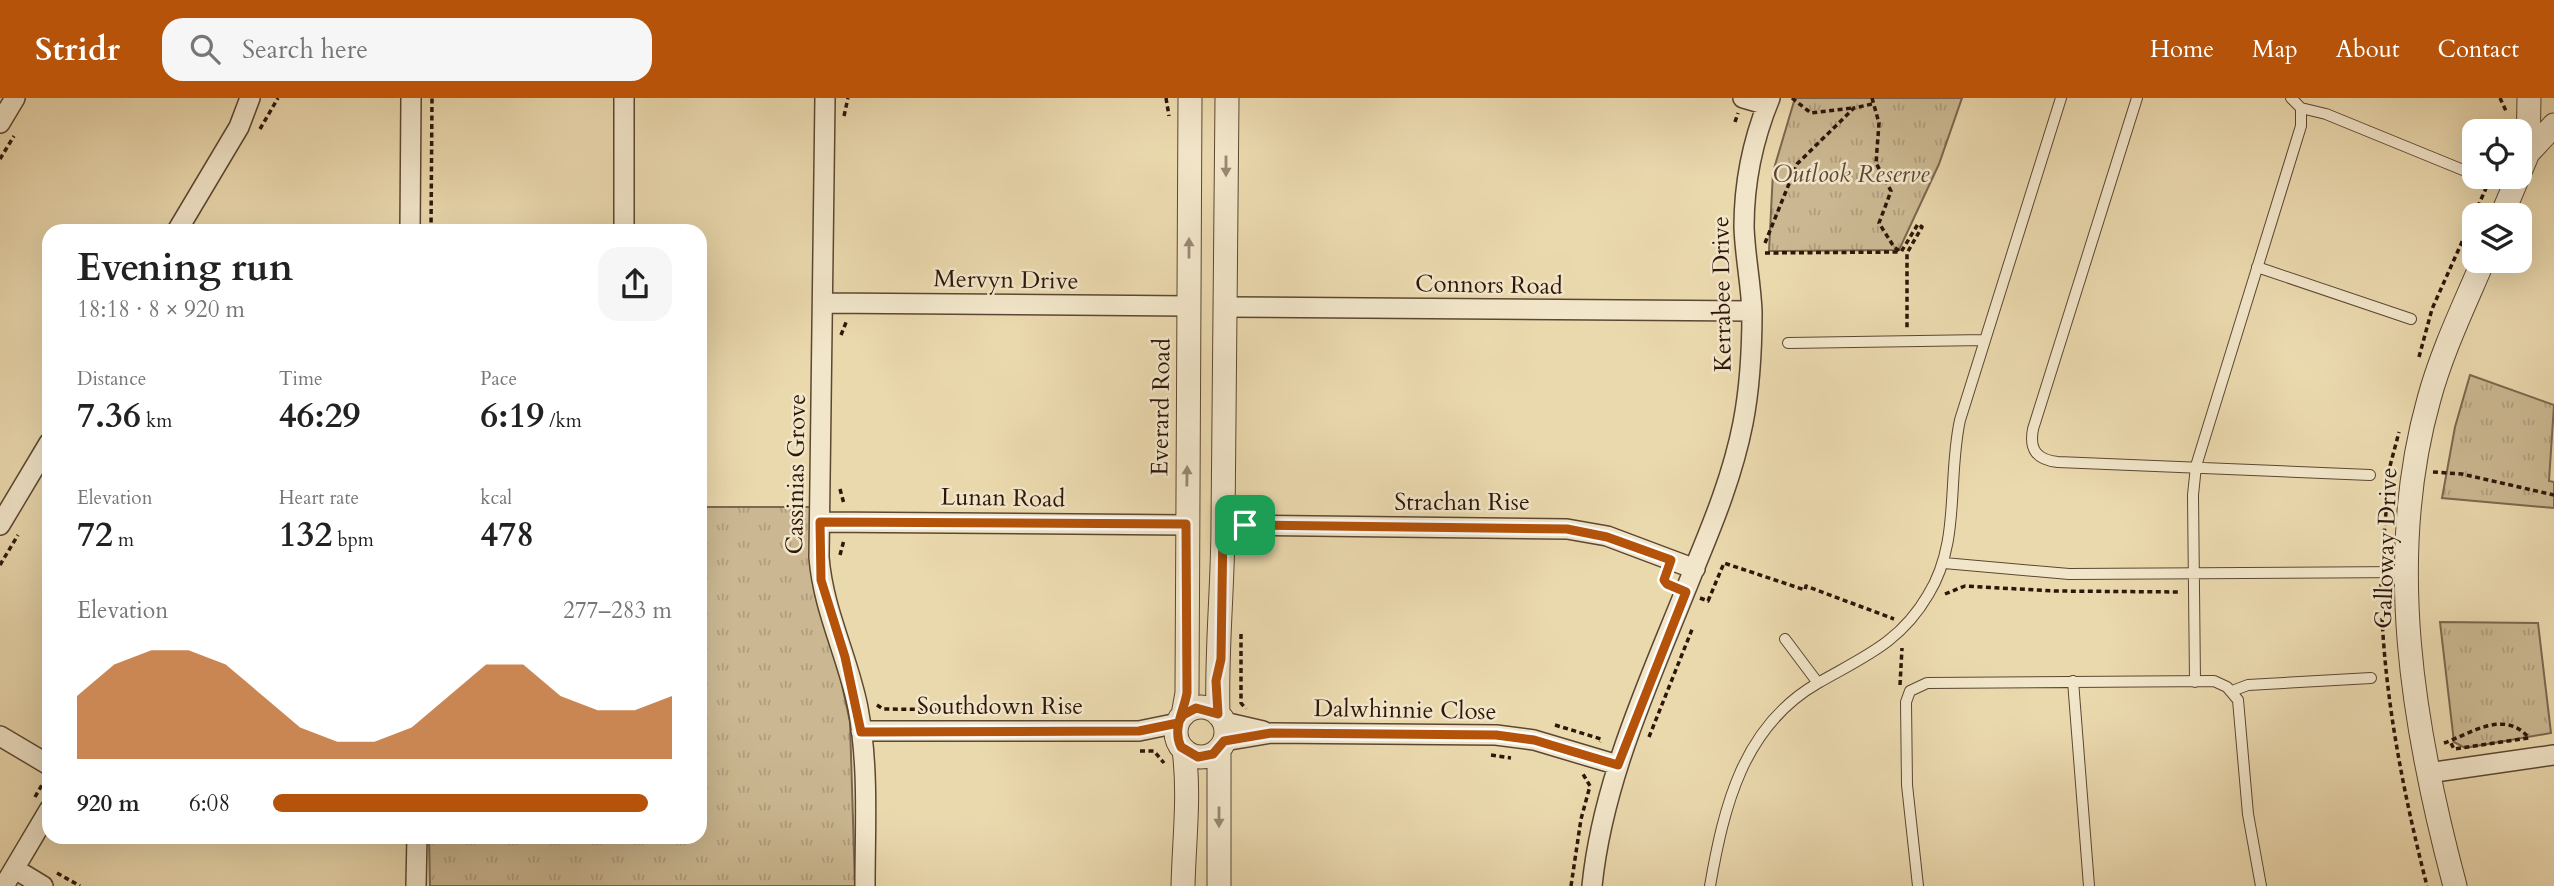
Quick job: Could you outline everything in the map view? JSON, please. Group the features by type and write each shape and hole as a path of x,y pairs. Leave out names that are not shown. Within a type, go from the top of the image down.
{"street":[{"path":"0,123 15,98"},
{"path":"181,224 239,127 250,98"},
{"path":"410,224 411,98"},
{"path":"624,98 624,224"},
{"name":"Cassinias Grove","path":"825,98 821,580 845,657 861,732 865,886"},
{"name":"Everard Road","path":"1183,886 1184,813 1188,782 1181,733 1187,693 1190,98"},
{"path":"1219,886 1221,731 1216,681 1221,659 1227,98"},
{"path":"1744,98 1769,102"},
{"path":"2529,98 2541,110 2554,114"},
{"path":"2527,119 2529,98"},
{"name":"Kerrabee Drive","path":"1592,886 1594,860 1618,765 1724,494 1743,422 1750,367 1752,311 1744,229 1745,198 1750,163 1769,102"},
{"path":"2532,154 2554,125"},
{"name":"Galloway Drive","path":"2455,886 2428,773 2412,673 2406,572 2414,470 2441,362 2478,273"},
{"name":"Mervyn Drive","path":"823,303 1188,306"},
{"name":"Connors Road","path":"1225,307 1752,311"},
{"path":"1188,416 1224,417"},
{"path":"0,525 42,455"},
{"name":"Lunan Road","path":"820,522 1186,524"},
{"name":"Strachan Rise","path":"1223,525 1567,529 1607,537 1695,569"},
{"path":"1196,708 1221,731 1213,754 1198,757 1181,733 1196,708"},
{"name":"Dalwhinnie Close","path":"1221,731 1496,735 1534,740 1618,765"},
{"name":"Southdown Rise","path":"861,732 1181,733"},
{"path":"0,736 42,761"},
{"path":"2428,773 2554,755"},
{"path":"4,886 42,822"},
{"path":"416,886 418,844"},
{"path":"15,869 47,877"}],"lane":[{"path":"1710,886 1725,817 1744,760 1770,721 1818,683 1905,634 1944,563 1950,532 1954,446 2061,98"},
{"path":"2137,98 2034,429 2031,445 2038,457 2048,461 2370,475"},
{"path":"2291,98 2301,108 2326,114 2462,170"},
{"path":"2195,682 2193,573 2196,466 2301,125 2301,108"},
{"path":"2257,267 2411,319"},
{"path":"1788,343 1985,340"},
{"path":"1944,563 2045,573 2406,572"},
{"path":"1785,639 1818,683"},
{"path":"2232,691 2248,685 2371,678"},
{"path":"2073,681 2089,886"},
{"path":"1918,886 1907,785 1908,694 1915,686 1927,683 2073,681 2221,683 2232,691 2239,705 2247,803 2261,886"}],"path":[{"path":"431,224 432,98"},
{"path":"843,128 848,98"},
{"path":"1166,98 1170,119"},
{"path":"1792,98 1811,113 1854,108 1872,101 1879,123 1876,163 1891,191 1879,223 1894,247 1901,252"},
{"path":"1765,242 1797,164 1854,108"},
{"path":"1901,252 1918,224 1922,227 1906,253 1907,328 1910,341"},
{"path":"1765,253 1901,252"},
{"path":"841,346 841,332 847,325 846,303"},
{"path":"2390,466 2462,474 2554,495"},
{"path":"840,479 845,521 840,558"},
{"path":"1686,592 1708,601 1724,564 1805,590 1806,586 1887,615 1899,622 1905,634 1898,680 1908,694"},
{"path":"1940,599 1949,591 1965,586 2054,592 2193,592"},
{"path":"1902,646 1905,634"},
{"path":"875,693 877,706 883,709 1004,711"},
{"path":"2398,753 2424,749 2496,723 2517,727 2529,738 2454,748 2450,741"},
{"path":"1127,751 1154,751 1164,760 1165,769"},
{"path":"1482,755 1516,758"},
{"path":"1571,886 1580,820 1590,786 1583,774 1574,771"},
{"path":"47,877 80,886"}],"green space":[{"name":"Outlook Reserve","path":"1795,98 1962,98 1939,164 1899,250 1769,251 1773,172"},
{"path":"2470,375 2554,405 2549,481 2554,482 2554,508 2442,498 2455,427"},
{"path":"707,507 811,507 811,562 815,595 841,680 850,722 855,886 430,886 429,844 707,844"},
{"path":"2440,622 2538,623 2551,733 2465,748 2454,742"}],"route":[{"path":"1245,525 1223,525 1221,659 1216,681 1218,714 1212,709 1196,708 1189,710 1178,723 1139,731 886,729 861,732 858,707 845,657 821,580 820,522 1186,524 1187,693 1183,715 1178,723 1176,730 1181,747 1198,757 1213,754 1224,741 1271,733 1496,735 1568,748 1618,765 1686,592 1664,580 1671,560 1589,532 1542,527 1245,525"}]}
